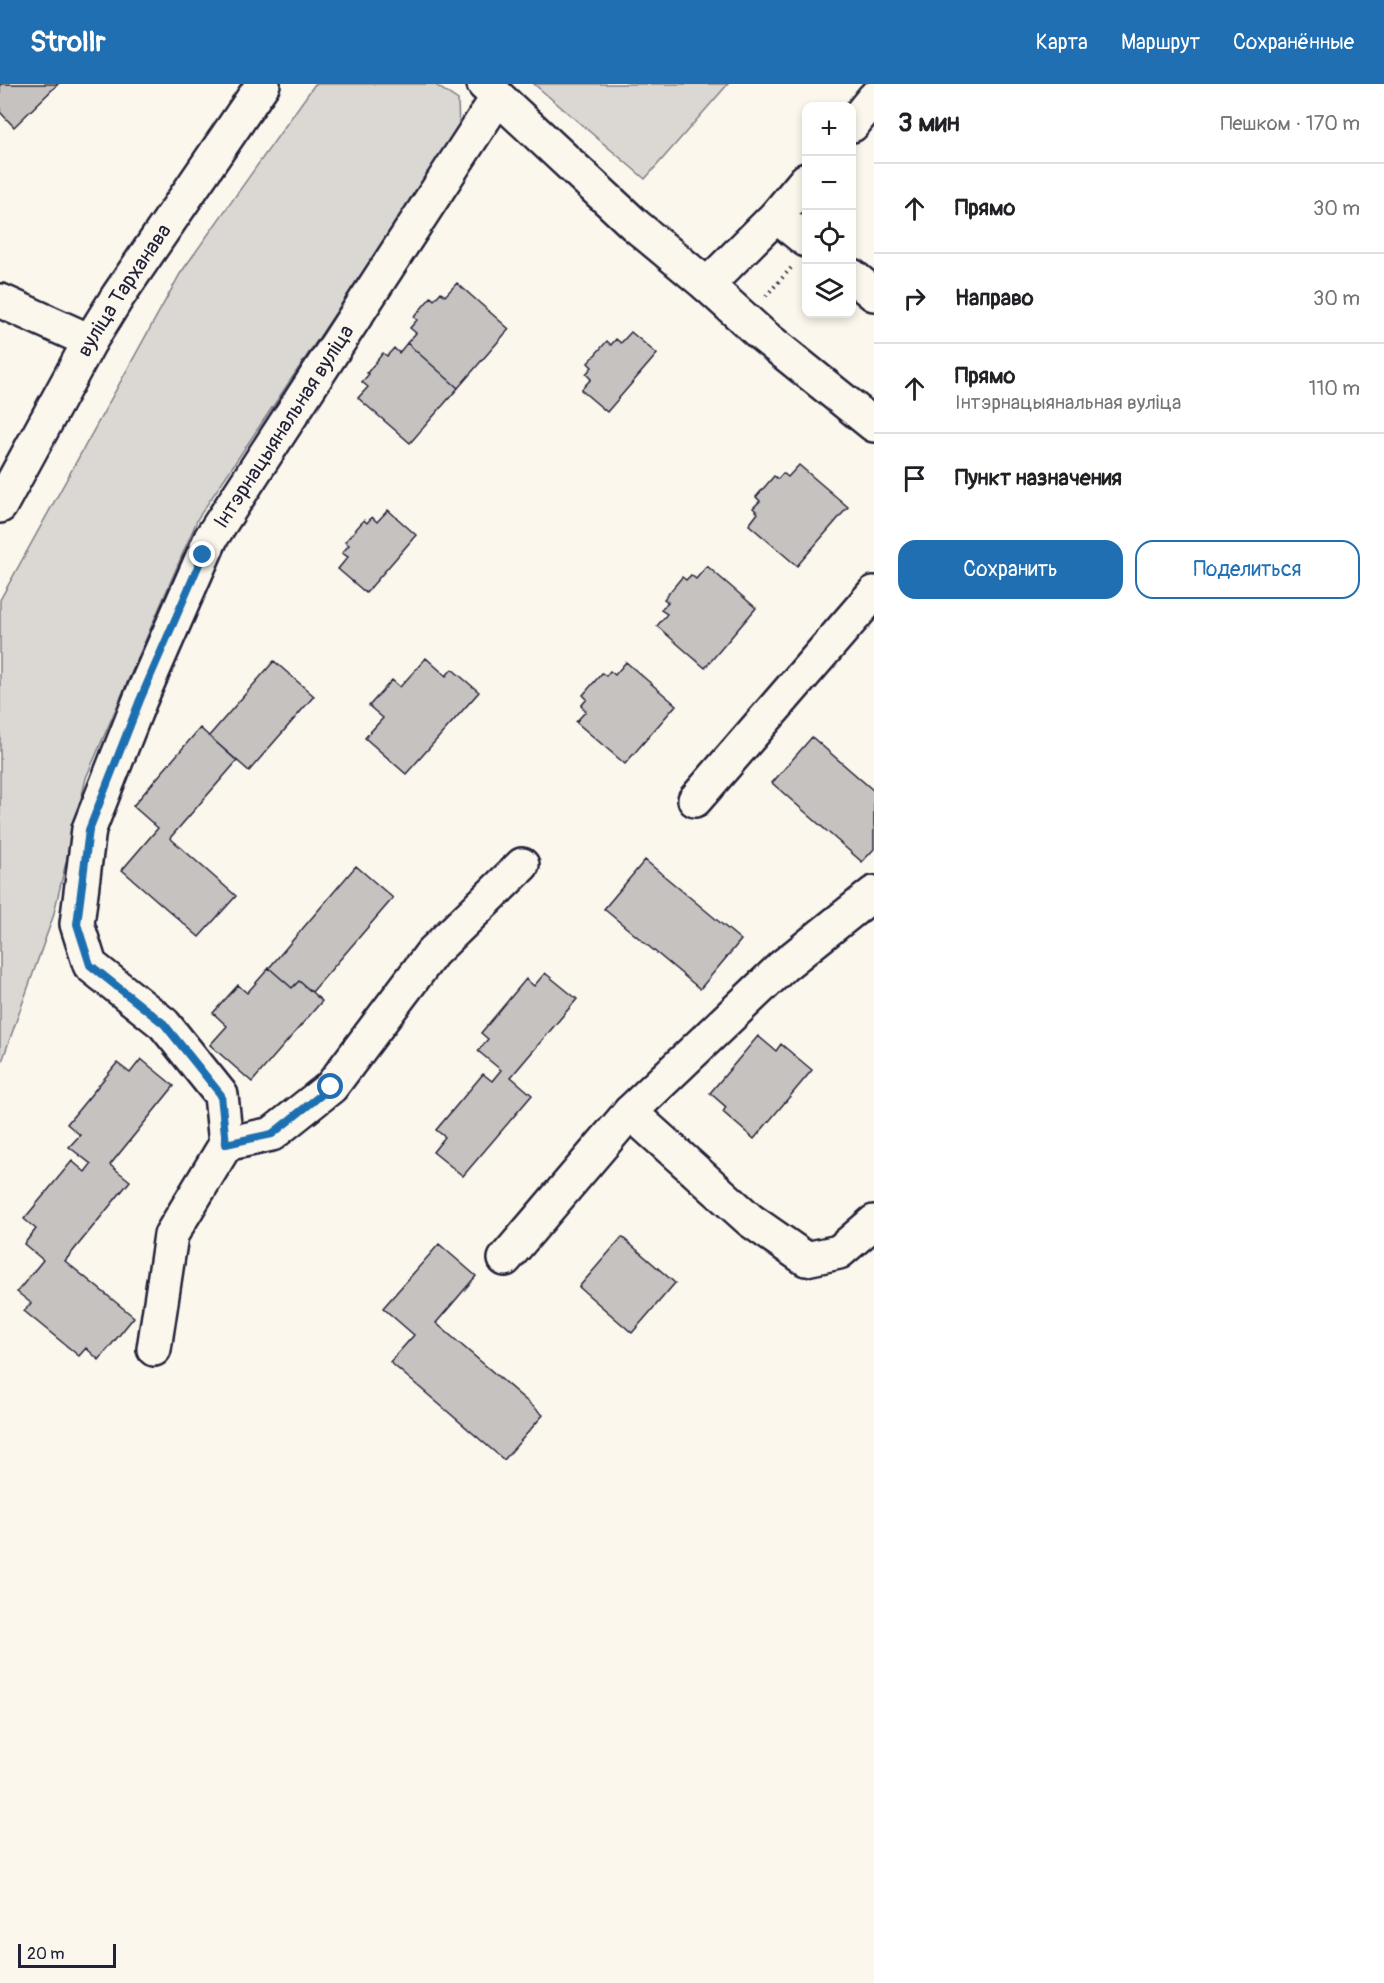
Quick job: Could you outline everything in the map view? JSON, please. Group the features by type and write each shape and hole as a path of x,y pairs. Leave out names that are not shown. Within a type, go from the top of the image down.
{"street":[{"name":"вуліца Тарханава","path":"0,506 90,341 124,286 263,84"},
{"name":"Інтэрнацыянальная вуліца","path":"226,1144 221,1095 164,1024 90,965 77,924 89,830 140,700 211,538 491,90 635,225 761,334 874,425"},
{"path":"856,120 874,98"},
{"path":"707,285 777,216 802,186"},
{"path":"777,216 799,254"},
{"path":"856,279 874,294"},
{"path":"1,301 90,341"},
{"path":"695,800 874,593"},
{"path":"154,1349 171,1235 226,1144 272,1134 331,1087 432,953 522,865"},
{"path":"505,1259 630,1112 783,966 874,893"},
{"path":"630,1112 750,1220 806,1259 839,1252 874,1222"}],"path":[{"path":"746,319 799,254"}],"shaded area":[{"path":"315,84 434,84 458,100 459,129 198,518 86,778 53,917 0,1067 0,600 180,274"},
{"path":"534,84 728,84 645,179"}],"building":[{"path":"0,84 58,84 14,127 0,112"},
{"path":"457,283 509,329 458,388 407,343 416,333 410,328 417,320 414,317 431,297 434,300 441,292 445,296"},
{"path":"631,332 657,354 607,412 581,390 591,379 586,374 592,367 588,363 607,341 611,345 616,339 621,343"},
{"path":"407,343 458,388 410,443 358,398 368,387 362,382 369,374 367,373 383,353 387,356 394,348 399,353"},
{"path":"799,465 848,507 797,566 749,525 758,513 753,508 760,501 756,497 774,476 778,479 783,473 788,477"},
{"path":"388,510 416,535 366,593 338,569 348,557 342,553 349,545 345,542 364,520 367,523 372,517 377,522"},
{"path":"707,566 756,608 705,668 657,626 667,614 661,610 668,602 664,599 682,577 686,580 691,575 696,579"},
{"path":"426,658 446,676 452,669 479,692 406,774 365,738 383,718 369,706 392,680 400,687"},
{"path":"274,661 314,696 249,771 209,736"},
{"path":"626,662 676,705 625,764 576,722 586,711 581,706 587,699 583,695 602,673 606,676 610,671 615,675"},
{"path":"200,728 237,761 170,838 236,896 199,937 122,870 158,828 133,806"},
{"path":"812,737 874,791 874,849 862,862 772,783"},
{"path":"645,860 741,940 700,989 604,909"},
{"path":"356,866 393,898 312,992 299,981 292,988 269,968"},
{"path":"269,968 292,988 299,981 322,1001 252,1082 210,1045 227,1026 213,1013 238,985 247,993"},
{"path":"545,973 577,999 511,1077 532,1095 463,1176 433,1152 445,1137 436,1130 483,1074 492,1081 501,1070 478,1051 488,1039 481,1033 526,979 534,986"},
{"path":"758,1036 776,1051 781,1044 812,1070 754,1139 723,1112 726,1107 710,1093"},
{"path":"141,1059 174,1086 110,1165 130,1181 65,1261 134,1317 99,1360 86,1348 79,1356 24,1311 31,1303 17,1292 43,1260 24,1244 36,1229 24,1219 72,1161 85,1172 91,1164 69,1147 80,1135 67,1124 117,1063 130,1073"},
{"path":"622,1237 675,1283 632,1333 579,1287"},
{"path":"439,1244 476,1276 436,1323 543,1415 504,1460 390,1362 414,1335 383,1308"}],"route":[{"path":"203,555 140,700 89,830 77,924 90,965 164,1024 221,1095 226,1144 272,1134 331,1087"}]}
